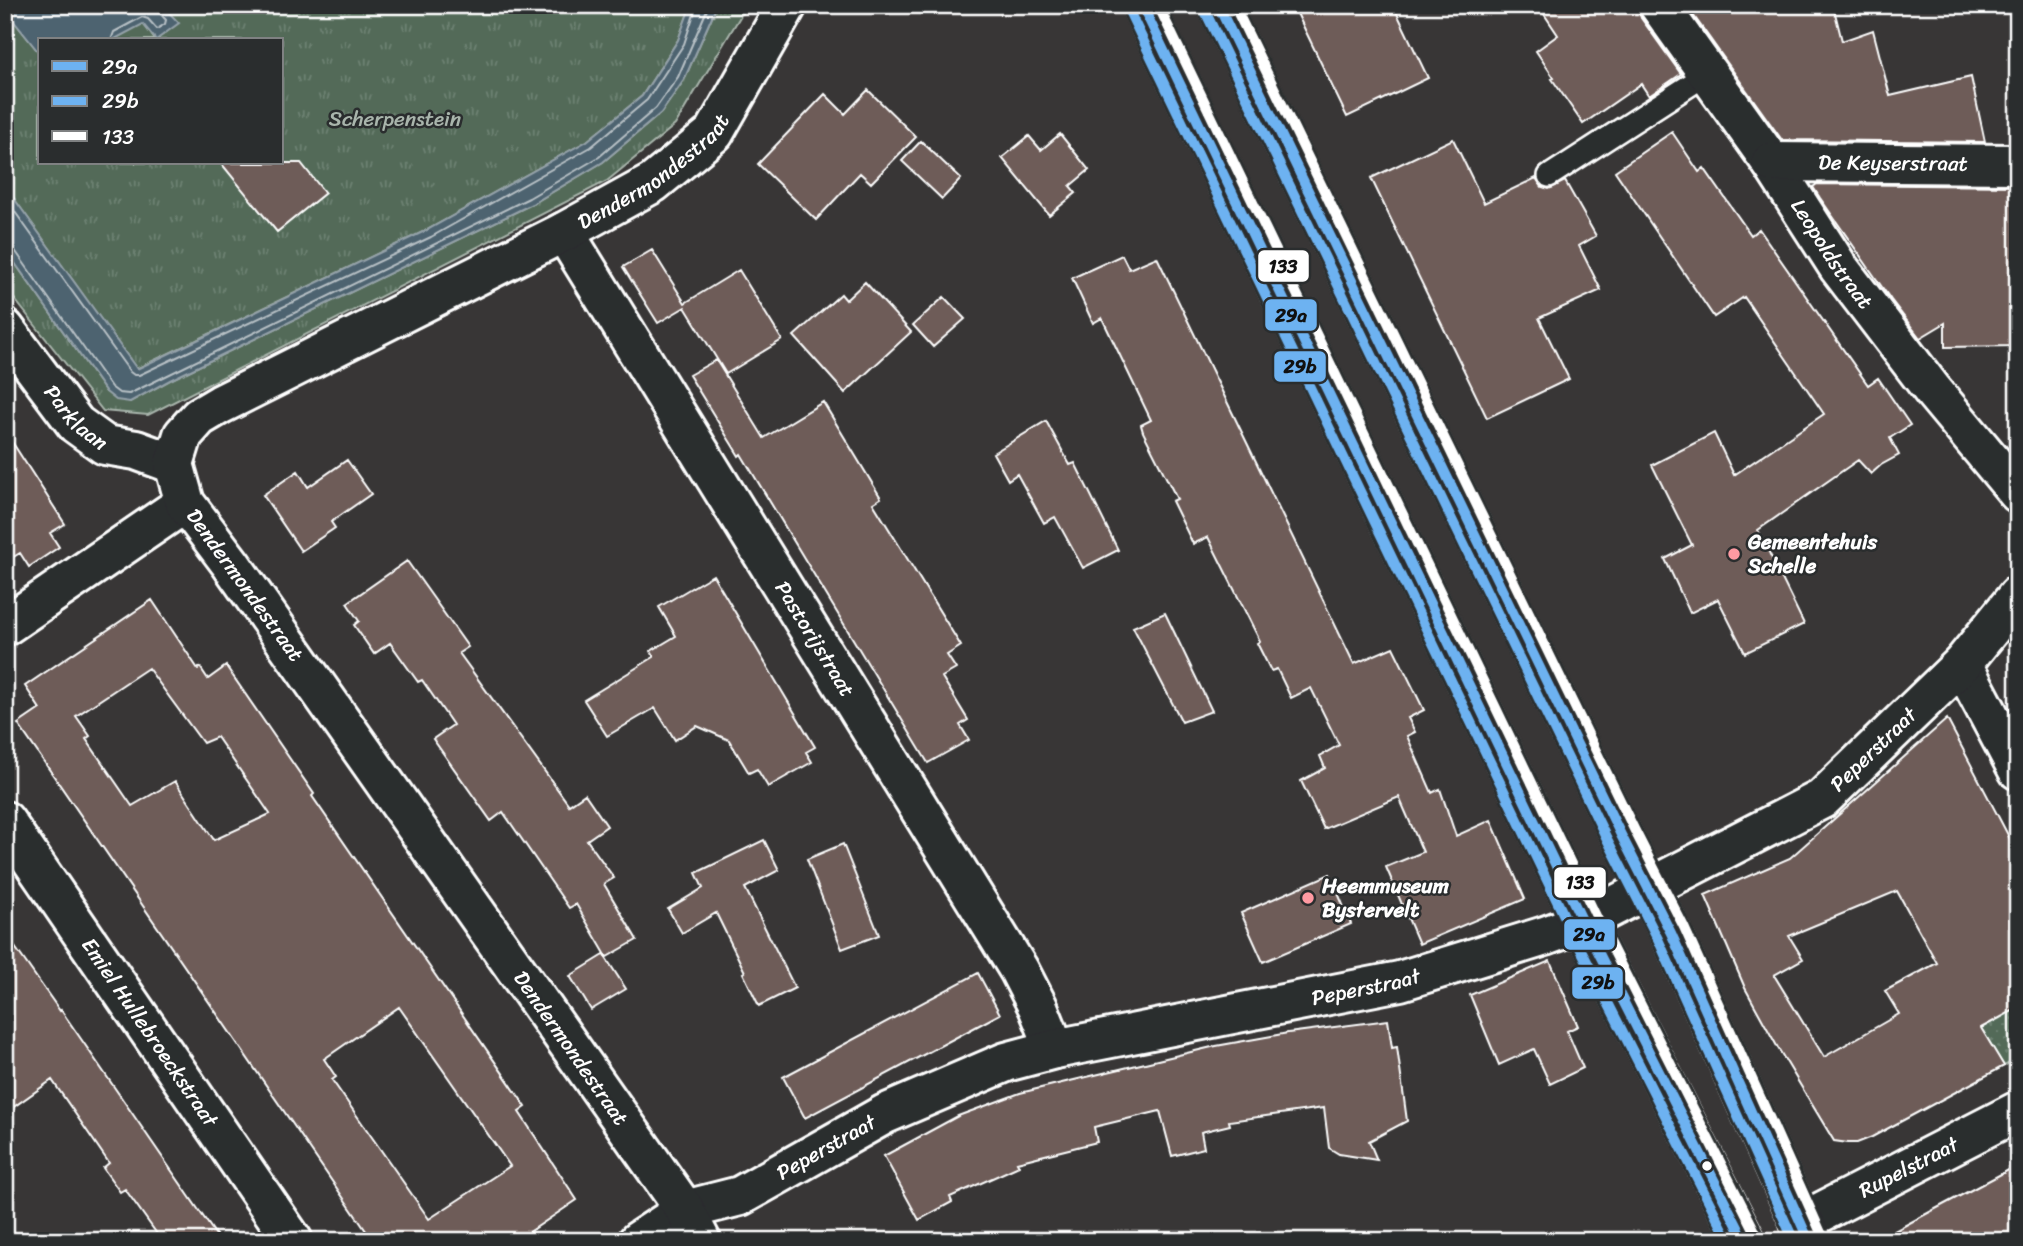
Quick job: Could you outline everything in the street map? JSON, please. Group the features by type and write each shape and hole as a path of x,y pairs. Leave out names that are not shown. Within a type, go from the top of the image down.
{"street":[{"name":"Dendermondestraat","path":"693,1225 186,503 174,464 183,435 199,417 564,232 653,183 713,133 787,5"},
{"path":"1142,5 1583,922 1745,1241"},
{"path":"1217,5 1671,933 1804,1232"},
{"name":"Leopoldstraat","path":"1659,5 1771,162 1839,268 1933,391 2018,493"},
{"name":"De Keyserstraat","path":"1771,162 2018,163"},
{"name":"Pastorijstraat","path":"564,232 1018,970 1038,1007 1055,1049"},
{"name":"Parklaan","path":"5,329 76,424 105,445 136,450 174,464"},
{"path":"5,626 186,503"},
{"name":"Peperstraat","path":"638,1241 693,1225 885,1114 1006,1062 1055,1049 1400,981 1583,922 1822,799 1962,664 2018,595"},
{"path":"1962,664 2018,770"},
{"name":"Emiel Hullebroeckstraat","path":"5,821 293,1241"},
{"name":"Rupelstraat","path":"1804,1232 2018,1111"}],"lane":[{"path":"1549,176 1707,74"}],"green space":[{"name":"Scherpenstein","path":"162,5 691,5 678,40 642,96 587,141 427,230 136,369 5,186 5,10 38,51 38,164 284,164 284,38 159,38 178,23"},
{"path":"717,5 747,5 675,125 607,181 148,415 103,411 5,287 5,249 106,392 130,402 532,204 603,162 661,113 684,80"},
{"path":"143,23 154,38 117,38"},
{"path":"2018,1008 2018,1059 2004,1066 1981,1028"}],"water":[{"path":"5,5 162,5 179,23 159,38 154,38 143,24 117,38 38,38 38,51 5,10"},
{"path":"691,5 717,5 684,80 661,113 603,162 532,204 130,402 116,400 106,392 5,249 5,186 137,369 427,230 587,141 642,96 678,40"}],"building":[{"path":"1293,5 1393,5 1428,78 1347,117"},
{"path":"1538,5 1637,5 1641,18 1681,74 1649,96 1641,84 1583,124 1536,51 1558,35"},
{"path":"1686,5 1833,5 1842,41 1873,30 1890,96 1971,77 1985,142 1782,140"},
{"path":"868,90 916,137 871,183 860,173 816,220 758,164 825,94 845,114"},
{"path":"1672,132 1699,172 1704,168 1751,235 1759,229 1868,385 1878,378 1910,425 1890,438 1899,455 1871,474 1858,460 1758,530 1804,624 1745,653 1718,599 1690,613 1665,559 1692,545 1652,465 1714,433 1734,475 1824,414 1744,297 1714,317 1615,171"},
{"path":"1060,134 1089,170 1070,186 1076,193 1049,215 1002,158 1029,136 1041,150"},
{"path":"1453,139 1484,203 1536,178 1542,187 1549,189 1565,181 1596,236 1579,246 1601,290 1539,318 1569,379 1487,418 1371,178"},
{"path":"921,141 961,179 942,199 902,161"},
{"path":"301,163 325,193 277,232 222,164"},
{"path":"1817,184 2017,186 2015,225 2018,225 2018,346 1945,347 1945,323 1920,338 1820,198 1813,187"},
{"path":"652,250 685,303 739,270 782,340 726,374 685,307 658,323 623,267"},
{"path":"1122,255 1129,269 1157,257 1354,664 1393,647 1424,710 1408,718 1415,732 1407,736 1432,793 1440,789 1456,836 1491,820 1525,899 1419,944 1386,867 1423,852 1399,797 1324,829 1301,781 1325,768 1320,756 1339,745 1311,688 1291,698 1277,669 1271,671 1257,643 1260,641 1208,537 1193,544 1172,501 1177,499 1143,432 1141,425 1151,420 1102,318 1093,323 1072,278"},
{"path":"865,282 911,332 845,393 794,336 841,294 846,300"},
{"path":"944,297 965,319 933,347 913,325"},
{"path":"716,360 764,438 823,402 881,498 873,503 961,646 947,655 956,669 942,677 968,720 960,725 969,740 928,763 741,454 739,456 689,375"},
{"path":"1046,421 1070,465 1075,463 1118,550 1083,568 1055,517 1044,523 1017,474 1008,480 993,453"},
{"path":"5,431 65,524 50,533 59,547 29,567 20,553 5,562"},
{"path":"347,460 371,494 331,522 335,528 301,551 263,495 298,471 308,487"},
{"path":"407,561 468,647 459,653 569,805 585,794 607,826 587,840 614,878 604,884 637,940 607,957 576,904 569,908 503,812 491,821 433,739 453,725 422,680 418,682 390,643 374,654 354,625 359,621 347,603"},
{"path":"713,575 815,747 806,752 812,762 768,787 757,769 749,773 729,740 697,726 675,740 655,708 607,736 584,700 654,657 651,651 676,636 659,607"},
{"path":"152,600 198,669 200,667 208,679 226,666 526,1107 519,1112 577,1200 516,1241 373,1241 18,724 40,709 25,686","holes":["148,668 203,743 217,737 270,814 214,840 175,781 132,806 86,739 90,736 76,716","399,1007 510,1166 429,1219 332,1080 336,1077 324,1059"]},
{"path":"1165,613 1212,711 1182,722 1133,627"},
{"path":"1947,719 2018,854 2018,1008 1981,1028 2004,1066 1872,1137 1857,1143 1834,1141 1745,988 1705,895 1790,858","holes":["1897,891 1937,963 1885,991 1899,1014 1824,1057 1774,975 1803,959 1789,936"]},
{"path":"764,840 779,870 745,888 795,988 759,1006 716,913 682,933 668,909 703,888 696,873"},
{"path":"843,844 879,935 842,949 807,859"},
{"name":"Heemmuseum Bystervelt","path":"1330,874 1351,924 1263,962 1241,913"},
{"path":"5,933 220,1241 162,1241 125,1189 120,1192 103,1168 109,1163 52,1080 5,1113"},
{"path":"604,955 626,989 591,1010 570,976"},
{"path":"1550,961 1578,1026 1567,1031 1583,1068 1550,1084 1534,1049 1499,1065 1470,995"},
{"path":"978,973 1000,1014 805,1118 783,1077"},
{"path":"1388,1020 1392,1048 1397,1047 1407,1121 1369,1141 1377,1160 1339,1154 1329,1148 1324,1108 1229,1121 1230,1125 1201,1132 1204,1148 1172,1156 1160,1111 1094,1127 1097,1142 1017,1162 1019,1166 950,1197 952,1202 919,1220 884,1156 958,1116 1020,1093 1216,1046"},
{"path":"2018,1165 2018,1241 1876,1241 1941,1206"}],"transit line":[{"name":"29a","path":"1142,5 1583,922 1745,1241"},
{"name":"133","path":"1158,5 1596,916 1757,1235"},
{"name":"29a","path":"1218,5 1671,933 1809,1241"},
{"name":"133","path":"1234,5 1684,927 1822,1235"},
{"name":"29b","path":"1129,11 1570,928 1729,1241"},
{"name":"29b","path":"1205,11 1658,939 1794,1241"}],"place":[{"name":"Gemeentehuis Schelle","path":"1734,554"},
{"name":"Heemmuseum Bystervelt","path":"1308,898"}]}
